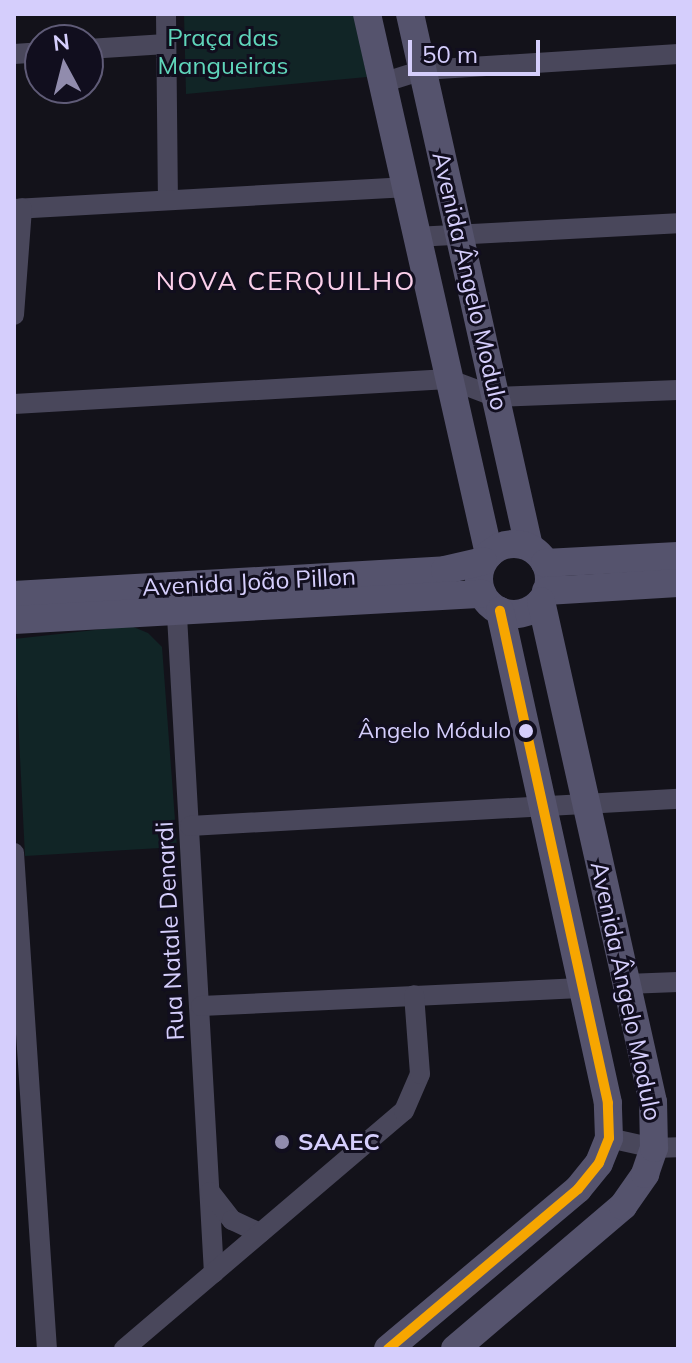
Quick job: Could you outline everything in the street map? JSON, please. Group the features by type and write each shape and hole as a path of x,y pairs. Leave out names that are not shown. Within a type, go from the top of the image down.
{"street":[{"path":"166,14 168,200"},
{"name":"Avenida Ângelo Modulo","path":"367,14 486,558"},
{"name":"Avenida Ângelo Modulo","path":"410,14 496,397 540,576 626,984 666,1147 623,1206 455,1349"},
{"path":"104,48 166,44"},
{"path":"382,83 423,70 678,54"},
{"path":"14,315 18,208 403,187"},
{"path":"415,237 678,223"},
{"path":"14,404 448,379 496,397 678,390"},
{"path":"540,576 518,613 491,602 479,577 486,558 504,545 540,576 678,583"},
{"path":"540,576 678,556"},
{"name":"Avenida João Pillon","path":"14,620 445,570 486,558"},
{"name":"Avenida João Pillon","path":"14,595 491,602"},
{"name":"Rua Natale Denardi","path":"176,599 214,1273"},
{"name":"Avenida Ângelo Modulo","path":"388,1349 578,1189 599,1163 609,1138 608,1103 542,806 491,602"},
{"path":"190,826 678,799"},
{"path":"14,853 22,1091 47,1349"},
{"path":"626,984 678,982"},
{"path":"201,1006 581,988"},
{"path":"124,1349 404,1111 420,1074 414,995"},
{"path":"609,1138 666,1147"},
{"path":"210,1192 232,1220 260,1233"}],"green space":[{"name":"Praça das Mangueiras","path":"184,14 354,14 367,77 186,94"},
{"path":"131,626 148,633 162,647 177,847 25,856 14,639"}],"transit line":[{"path":"388,1349 578,1189 599,1163 609,1138 608,1103 500,611"}],"place":[{"name":"Ângelo Módulo","path":"526,731"},
{"name":"SAAEC","path":"282,1142"}],"district":[{"name":"NOVA CERQUILHO","path":"286,281"}]}
